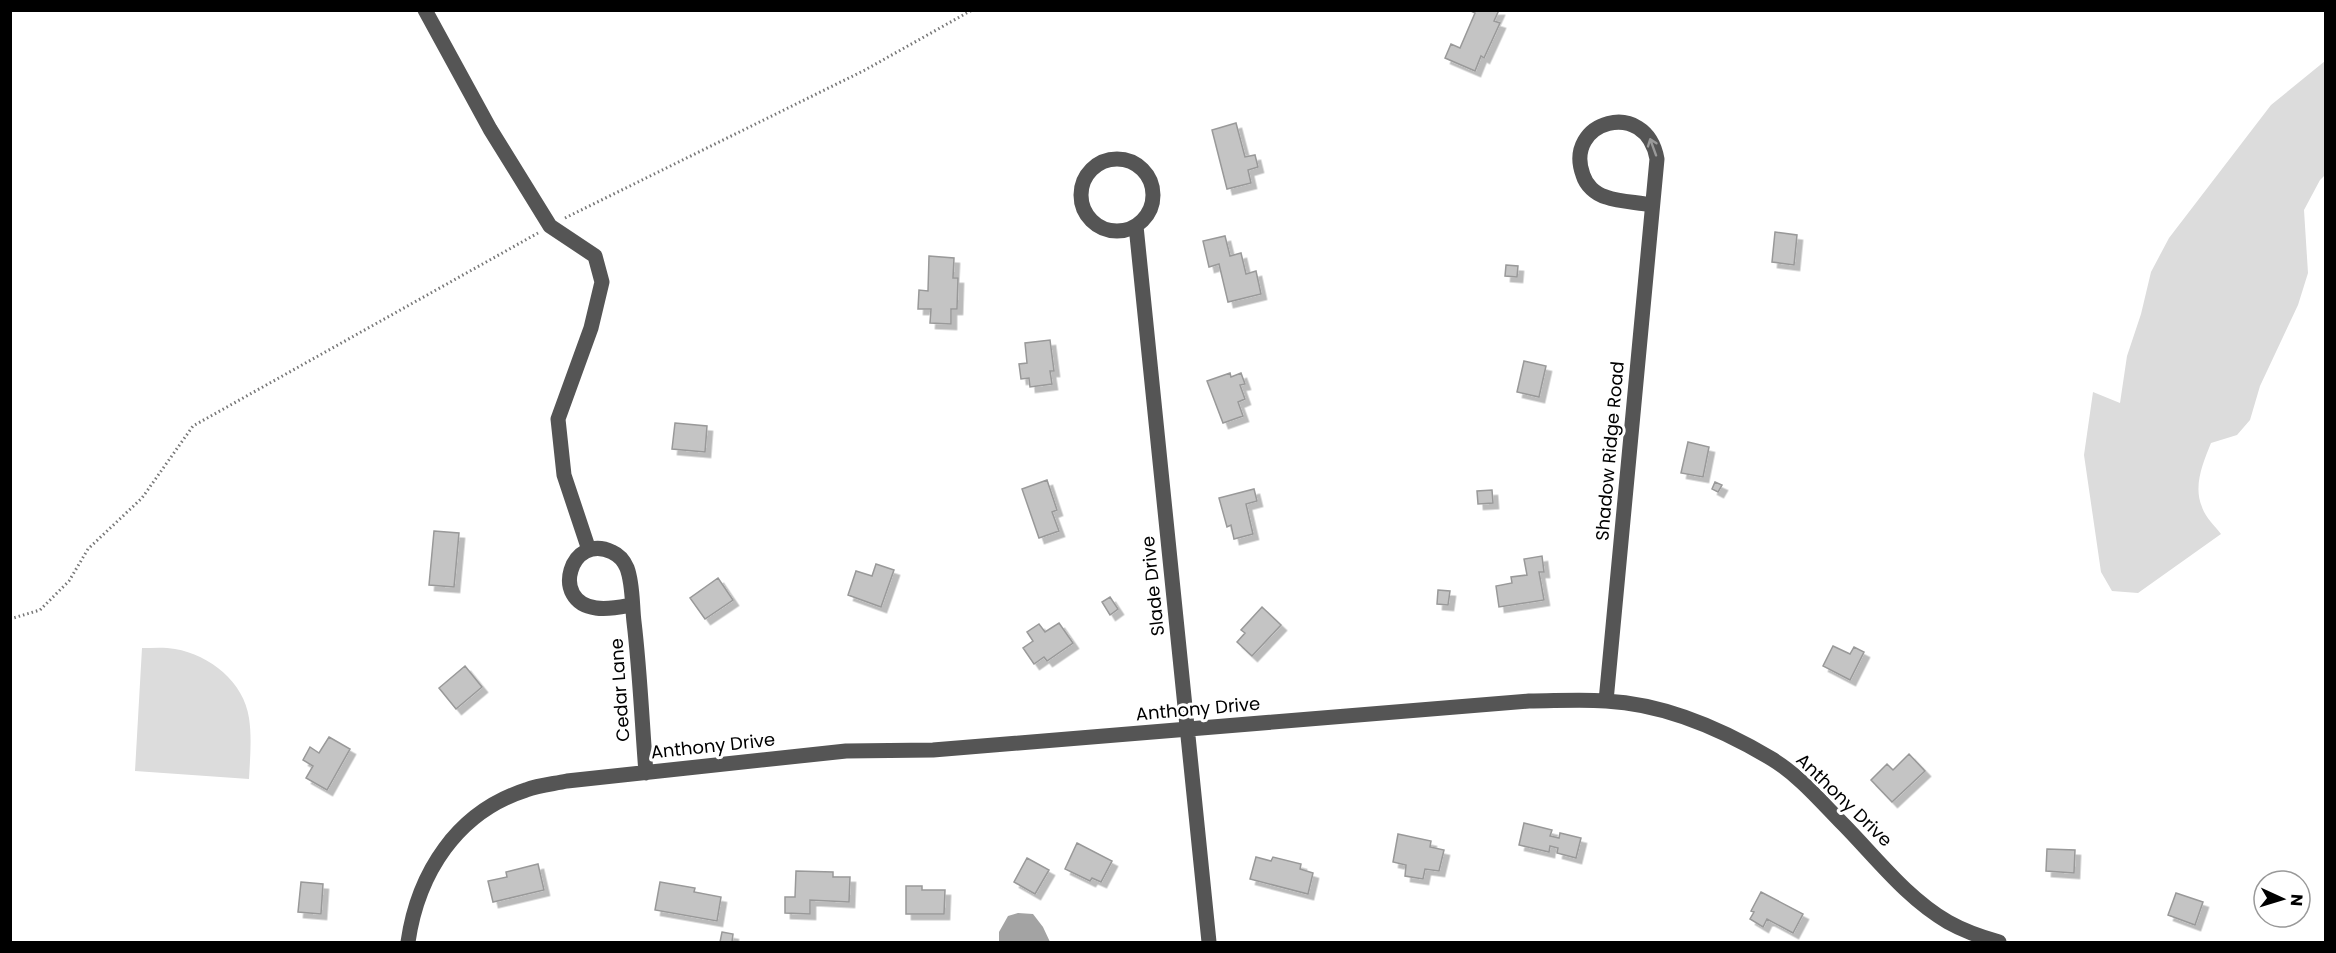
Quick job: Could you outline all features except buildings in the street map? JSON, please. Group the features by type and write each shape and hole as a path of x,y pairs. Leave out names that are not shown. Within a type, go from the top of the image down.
{"street":[{"path":"425,10 490,129 549,226 595,256 602,282 591,328 558,419 564,475 589,550 574,562 570,572 572,592 586,606 596,608 633,605"},
{"name":"Shadow Ridge Road","path":"1606,700 1652,205 1656,159 1654,147 1648,136 1640,128 1629,123 1617,121 1604,124 1592,131 1584,141 1580,154 1580,167 1584,180 1593,190 1605,197 1652,205"},
{"path":"1108,159 1131,160 1148,175 1153,186 1154,198 1145,219 1136,226 1125,231 1106,230 1090,220 1083,209 1080,197 1082,184 1096,164 1108,159"},
{"name":"Slade Drive","path":"1136,226 1209,942"},
{"name":"Cedar Lane","path":"589,550 600,548 609,550 624,561 627,570 633,605 646,773"},
{"name":"Anthony Drive","path":"408,942 416,901 433,865 457,832 489,807 525,790 551,784 846,751 933,750 1529,701 1606,700 1657,710 1703,724 1773,759 1804,785 1917,900 1949,923 1999,942"}],"path":[{"path":"10,619 40,610 69,581 88,549 142,498 193,426 549,226 866,70 972,10"}],"shaded area":[{"path":"2325,61 2325,175 2304,210 2308,273 2298,305 2260,386 2250,420 2237,435 2211,443 2200,475 2198,491 2203,511 2221,534 2138,593 2112,591 2101,572 2084,455 2093,392 2120,403 2127,356 2141,314 2151,272 2169,238 2271,105"},
{"path":"142,648 167,648 188,652 212,664 233,682 246,705 249,718 251,741 249,779 135,771"},
{"path":"1018,913 1033,914 1043,927 1050,942 999,942 999,932 1008,916"}]}
